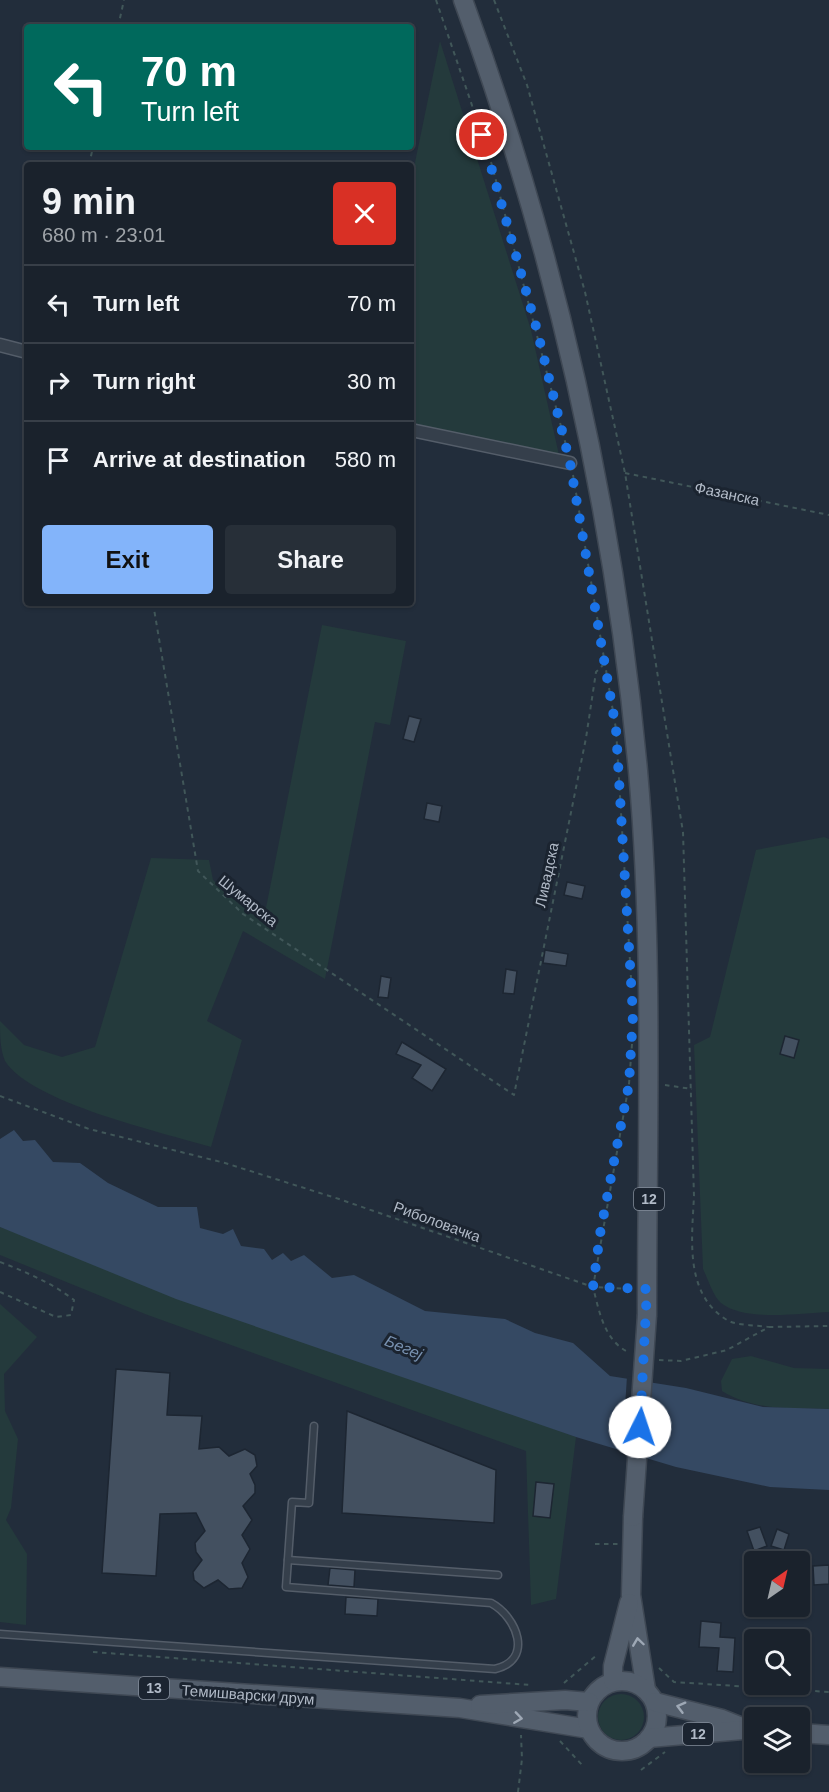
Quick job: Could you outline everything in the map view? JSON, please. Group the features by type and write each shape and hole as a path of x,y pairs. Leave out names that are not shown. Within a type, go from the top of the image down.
{"main road":[{"name":"12","path":"463,0 524,182 569,357 604,527 638,770 648,973 648,1315 633,1517 631,1595 613,1666 612,1681 624,1680 650,1696 744,1727"},
{"name":"12","path":"631,1595 657,1722 649,1738"},
{"name":"Темишварски друм","path":"0,1677 460,1708 589,1730"},
{"path":"589,1730 587,1720 589,1702 595,1693 612,1681"},
{"name":"Темишварски друм","path":"460,1708 512,1703 589,1702"},
{"name":"12","path":"589,1730 598,1742 610,1749 631,1749 649,1738 744,1730"},
{"path":"810,1734 829,1735"}],"street":[{"path":"0,345 24,351"},
{"path":"414,431 570,463"}],"lane":[{"path":"0,1634 495,1669 507,1664 516,1651 518,1636 513,1621 491,1603 286,1587 292,1502 309,1503 314,1426"},
{"path":"288,1560 498,1575"}],"path":[{"path":"119,24 124,0"},
{"path":"436,0 490,158 537,330 570,463 616,729 631,980"},
{"name":"Фазанска","path":"625,474 829,514"},
{"name":"Шумарска","path":"154,606 198,871 243,914 514,1095"},
{"name":"Ливадска","path":"514,1095 586,738 596,672 606,662"},
{"path":"632,1038 629,1084 600,1234 593,1287 601,1320 618,1347 635,1355"},
{"path":"649,1083 692,1089"},
{"name":"Риболовачка","path":"0,1096 89,1129 225,1163 339,1199 593,1287 647,1289"},
{"path":"0,1262 26,1272 74,1300 71,1315 57,1317 0,1292"},
{"path":"653,1360 681,1361 727,1350 769,1327 829,1326"},
{"path":"595,1544 633,1544"},
{"path":"93,1652 537,1685"},
{"path":"561,1686 598,1654"},
{"path":"658,1667 674,1682 829,1692"},
{"path":"518,1792 522,1759 521,1719"},
{"path":"556,1736 583,1766"},
{"path":"641,1770 669,1749"}],"green space":[{"path":"440,41 531,330 559,455 414,425 414,167"},
{"path":"322,625 406,641 390,725 375,722 325,979 243,931 207,1021 242,1040 211,1147 99,1114 42,1090 20,1076 5,1061 0,1021 24,1045 62,1057 95,1047 151,858 209,860 213,880 263,923"},
{"path":"824,837 829,839 829,1312 773,1315 744,1313 731,1309 718,1300 703,1269 694,1045 710,1037 756,850"},
{"path":"0,1227 576,1437 556,1599 531,1605 526,1451 145,1314 0,1255"},
{"path":"0,1304 37,1337 4,1374 5,1411 18,1439 11,1508 6,1520 27,1554 26,1625 0,1622"},
{"path":"751,1356 794,1368 829,1369 829,1409 760,1405 722,1391 721,1381 732,1359"},
{"path":"621,1694 630,1695 637,1701 643,1708 643,1726 637,1733 630,1739 621,1740 612,1739 605,1733 599,1726 598,1717 599,1708 605,1701 612,1695"}],"water":[{"name":"Бегеј","path":"14,1130 23,1141 35,1140 53,1162 80,1163 108,1183 158,1207 197,1207 200,1228 223,1234 233,1229 241,1246 264,1249 272,1260 283,1253 291,1261 304,1255 332,1278 354,1275 425,1311 505,1319 535,1333 573,1343 610,1376 686,1388 763,1407 829,1409 829,1490 770,1487 676,1467 576,1437 176,1299 0,1227 0,1139"}],"pier":[{"path":"627,1376 651,1380 645,1461 622,1454"}],"building":[{"path":"409,716 421,719 414,742 403,739"},
{"path":"427,803 442,806 439,822 424,819"},
{"path":"567,882 585,886 582,899 564,895"},
{"path":"545,950 568,954 566,966 543,963"},
{"path":"506,969 517,971 514,994 503,993"},
{"path":"381,976 391,978 388,998 378,997"},
{"path":"785,1036 799,1040 794,1058 780,1054"},
{"path":"402,1042 446,1069 432,1091 412,1078 421,1065 396,1054"},
{"path":"116,1369 170,1373 167,1415 202,1416 199,1449 219,1447 229,1456 245,1449 255,1455 257,1466 250,1474 255,1485 255,1493 243,1506 252,1520 242,1535 250,1549 242,1563 248,1577 242,1588 229,1589 218,1580 204,1588 194,1580 193,1572 202,1560 196,1552 195,1543 205,1531 196,1513 160,1514 156,1576 102,1573"},
{"path":"347,1411 496,1470 494,1523 342,1513"},
{"path":"536,1482 554,1484 550,1518 533,1516"},
{"path":"760,1527 767,1546 754,1551 747,1531"},
{"path":"777,1529 789,1534 784,1550 771,1546"},
{"path":"829,1565 829,1584 814,1585 813,1566"},
{"path":"330,1568 355,1570 354,1587 328,1585"},
{"path":"346,1597 378,1599 377,1616 345,1614"},
{"path":"701,1621 721,1623 720,1637 735,1638 733,1672 717,1671 719,1648 699,1647"}],"route":[{"path":"482,135 537,330 570,463 596,598 616,729 633,1015 629,1084 600,1234 593,1287 647,1289 648,1315 640,1427"}]}
